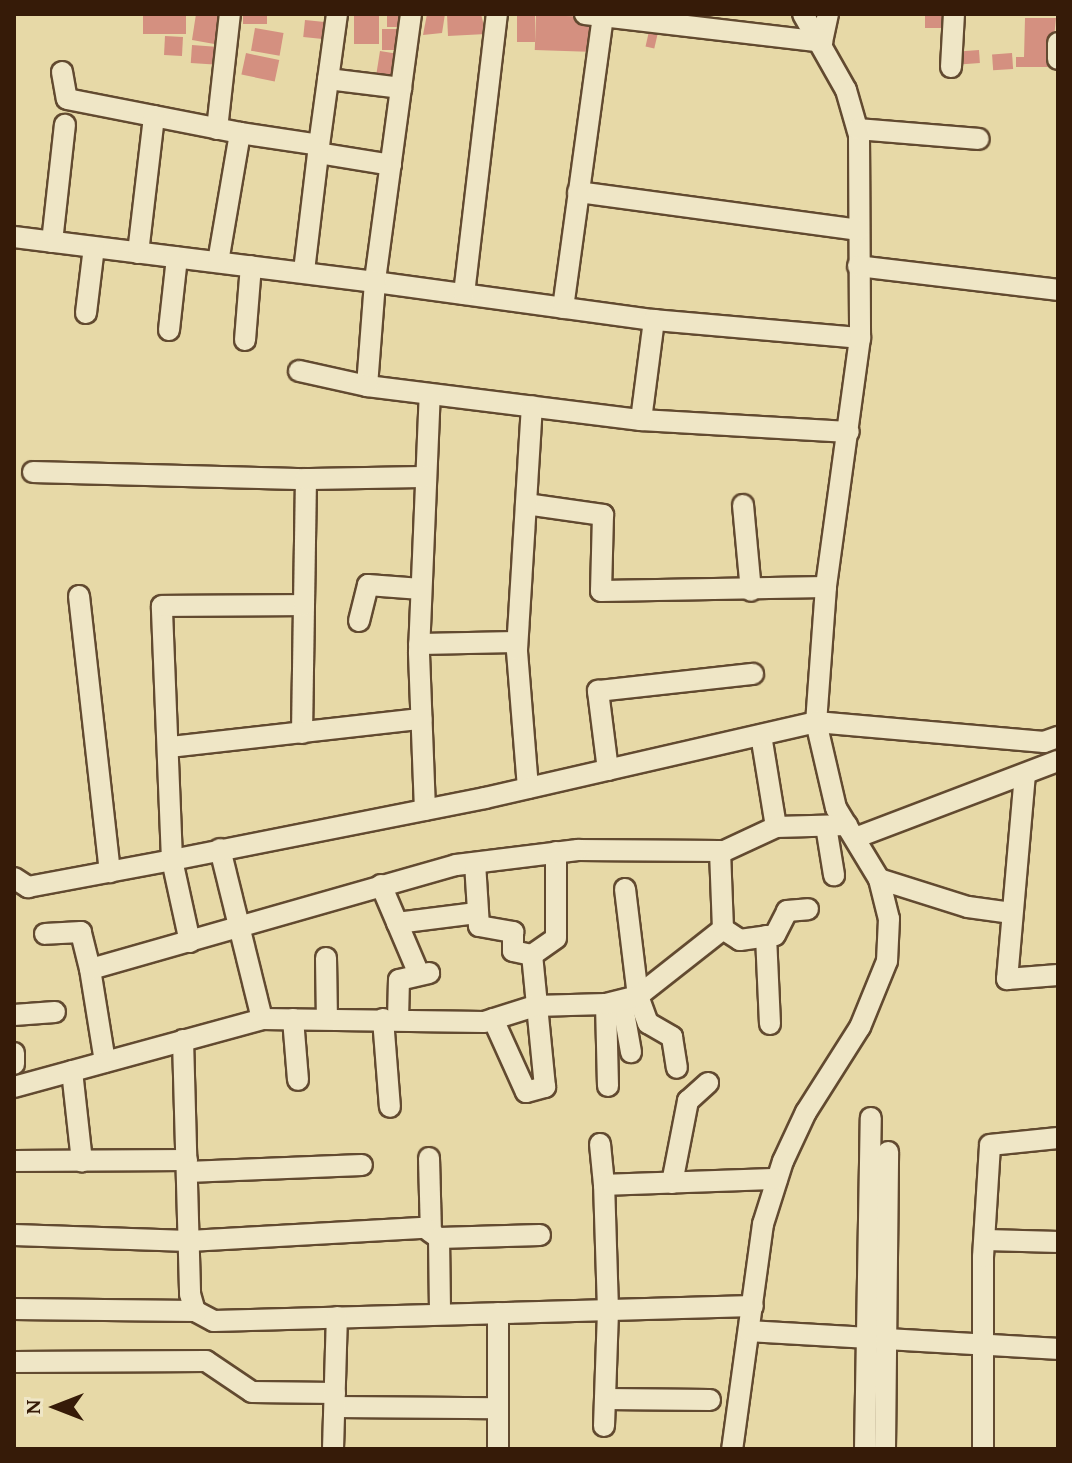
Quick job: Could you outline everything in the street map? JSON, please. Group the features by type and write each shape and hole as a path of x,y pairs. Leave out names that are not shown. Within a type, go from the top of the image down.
{"street":[{"path":"217,129 230,14"},
{"path":"304,271 337,14"},
{"path":"367,386 375,282 411,14"},
{"path":"464,294 497,14"},
{"path":"732,1449 763,1224 777,1179 806,1112 860,1027 887,961 889,919 879,879 836,808 816,722 826,587 860,338 858,129 846,90 822,42 803,14"},
{"path":"822,42 828,14"},
{"path":"951,67 954,14"},
{"path":"563,308 578,192 607,16 822,42"},
{"path":"1058,43 1058,59"},
{"path":"62,72 67,99 391,165"},
{"path":"328,79 401,88"},
{"path":"138,253 154,116"},
{"path":"52,242 65,125"},
{"path":"858,129 979,139"},
{"path":"218,262 240,133"},
{"path":"578,192 858,230"},
{"path":"14,237 304,271 654,320 860,338"},
{"path":"86,313 94,247"},
{"path":"169,330 177,257"},
{"path":"245,340 251,266"},
{"path":"858,266 1058,290"},
{"path":"641,420 654,320"},
{"path":"299,371 367,386 641,420 849,432"},
{"path":"425,810 419,644 430,394"},
{"path":"528,788 517,642 532,406"},
{"path":"33,472 306,479 426,477"},
{"path":"302,733 306,479"},
{"path":"526,504 603,515 601,591 751,591 826,587"},
{"path":"743,505 751,591"},
{"path":"359,621 368,585 421,589"},
{"path":"79,596 110,872"},
{"path":"190,942 172,860 170,747 162,606 304,605"},
{"path":"419,644 517,642"},
{"path":"608,770 598,691 753,674"},
{"path":"170,747 421,719"},
{"path":"19,887 425,810 816,722 1044,742 1058,737"},
{"path":"761,735 776,827"},
{"path":"90,969 238,929 381,885 475,863 556,852 720,853 776,827 826,826 851,831 1058,761"},
{"path":"1025,774 1007,979 1058,975"},
{"path":"826,826 834,875"},
{"path":"220,849 262,1019"},
{"path":"475,863 479,926 513,932 513,951 532,955 556,938 556,852"},
{"path":"720,853 723,929"},
{"path":"879,879 968,907 1012,913"},
{"path":"381,885 424,974 399,980 390,1020 390,1107"},
{"path":"608,1086 622,1000 625,889"},
{"path":"723,929 740,940 775,935 787,911 808,909"},
{"path":"397,923 476,913"},
{"path":"14,1087 262,1019 493,1019 535,1006 622,1000 723,929"},
{"path":"45,934 81,932 105,1062"},
{"path":"766,936 770,1024"},
{"path":"493,1019 526,1092 545,1087 532,955"},
{"path":"326,958 327,1019"},
{"path":"622,1000 631,1052"},
{"path":"622,1000 648,1023 672,1037 677,1068"},
{"path":"14,1015 55,1012"},
{"path":"293,1019 298,1080"},
{"path":"183,1040 189,1241 195,1311"},
{"path":"14,1056 14,1064"},
{"path":"72,1071 82,1161"},
{"path":"672,1183 688,1101 708,1083"},
{"path":"871,1118 876,1338 885,1449"},
{"path":"983,1449 990,1145 1058,1138"},
{"path":"600,1144 608,1310 604,1426"},
{"path":"865,1449 888,1152"},
{"path":"429,1158 440,1314"},
{"path":"14,1161 187,1166 362,1165"},
{"path":"604,1185 777,1179"},
{"path":"14,1235 189,1241 425,1228 435,1235 540,1235"},
{"path":"987,1240 1058,1242"},
{"path":"14,1309 195,1311 214,1321 753,1306"},
{"path":"498,1313 498,1449"},
{"path":"333,1449 337,1317"},
{"path":"749,1331 1058,1349"},
{"path":"14,1362 206,1361 252,1392 335,1400 498,1408"},
{"path":"605,1399 710,1400"}],"building":[{"path":"143,14 186,14 186,34 143,34"},
{"path":"196,14 223,14 220,45 192,40"},
{"path":"243,14 267,14 267,24 243,24"},
{"path":"354,14 379,14 379,44 354,44"},
{"path":"387,14 408,14 408,27 387,27"},
{"path":"427,14 445,14 442,33 423,35"},
{"path":"447,14 481,14 486,34 448,36"},
{"path":"517,14 535,14 535,42 517,42"},
{"path":"925,14 945,14 945,28 925,28"},
{"path":"536,15 596,17 595,52 535,50"},
{"path":"1025,18 1056,18 1051,67 1016,67 1016,57 1024,57"},
{"path":"305,20 332,23 330,40 303,37"},
{"path":"650,27 659,29 654,49 646,46"},
{"path":"255,28 284,33 280,56 251,51"},
{"path":"382,29 405,29 405,50 382,50"},
{"path":"165,36 183,37 182,56 164,55"},
{"path":"192,45 219,47 218,65 191,63"},
{"path":"979,50 980,63 963,64 962,51"},
{"path":"380,51 405,55 401,81 376,77"},
{"path":"246,53 279,60 275,82 241,75"},
{"path":"1012,53 1013,69 993,70 992,54"}]}
